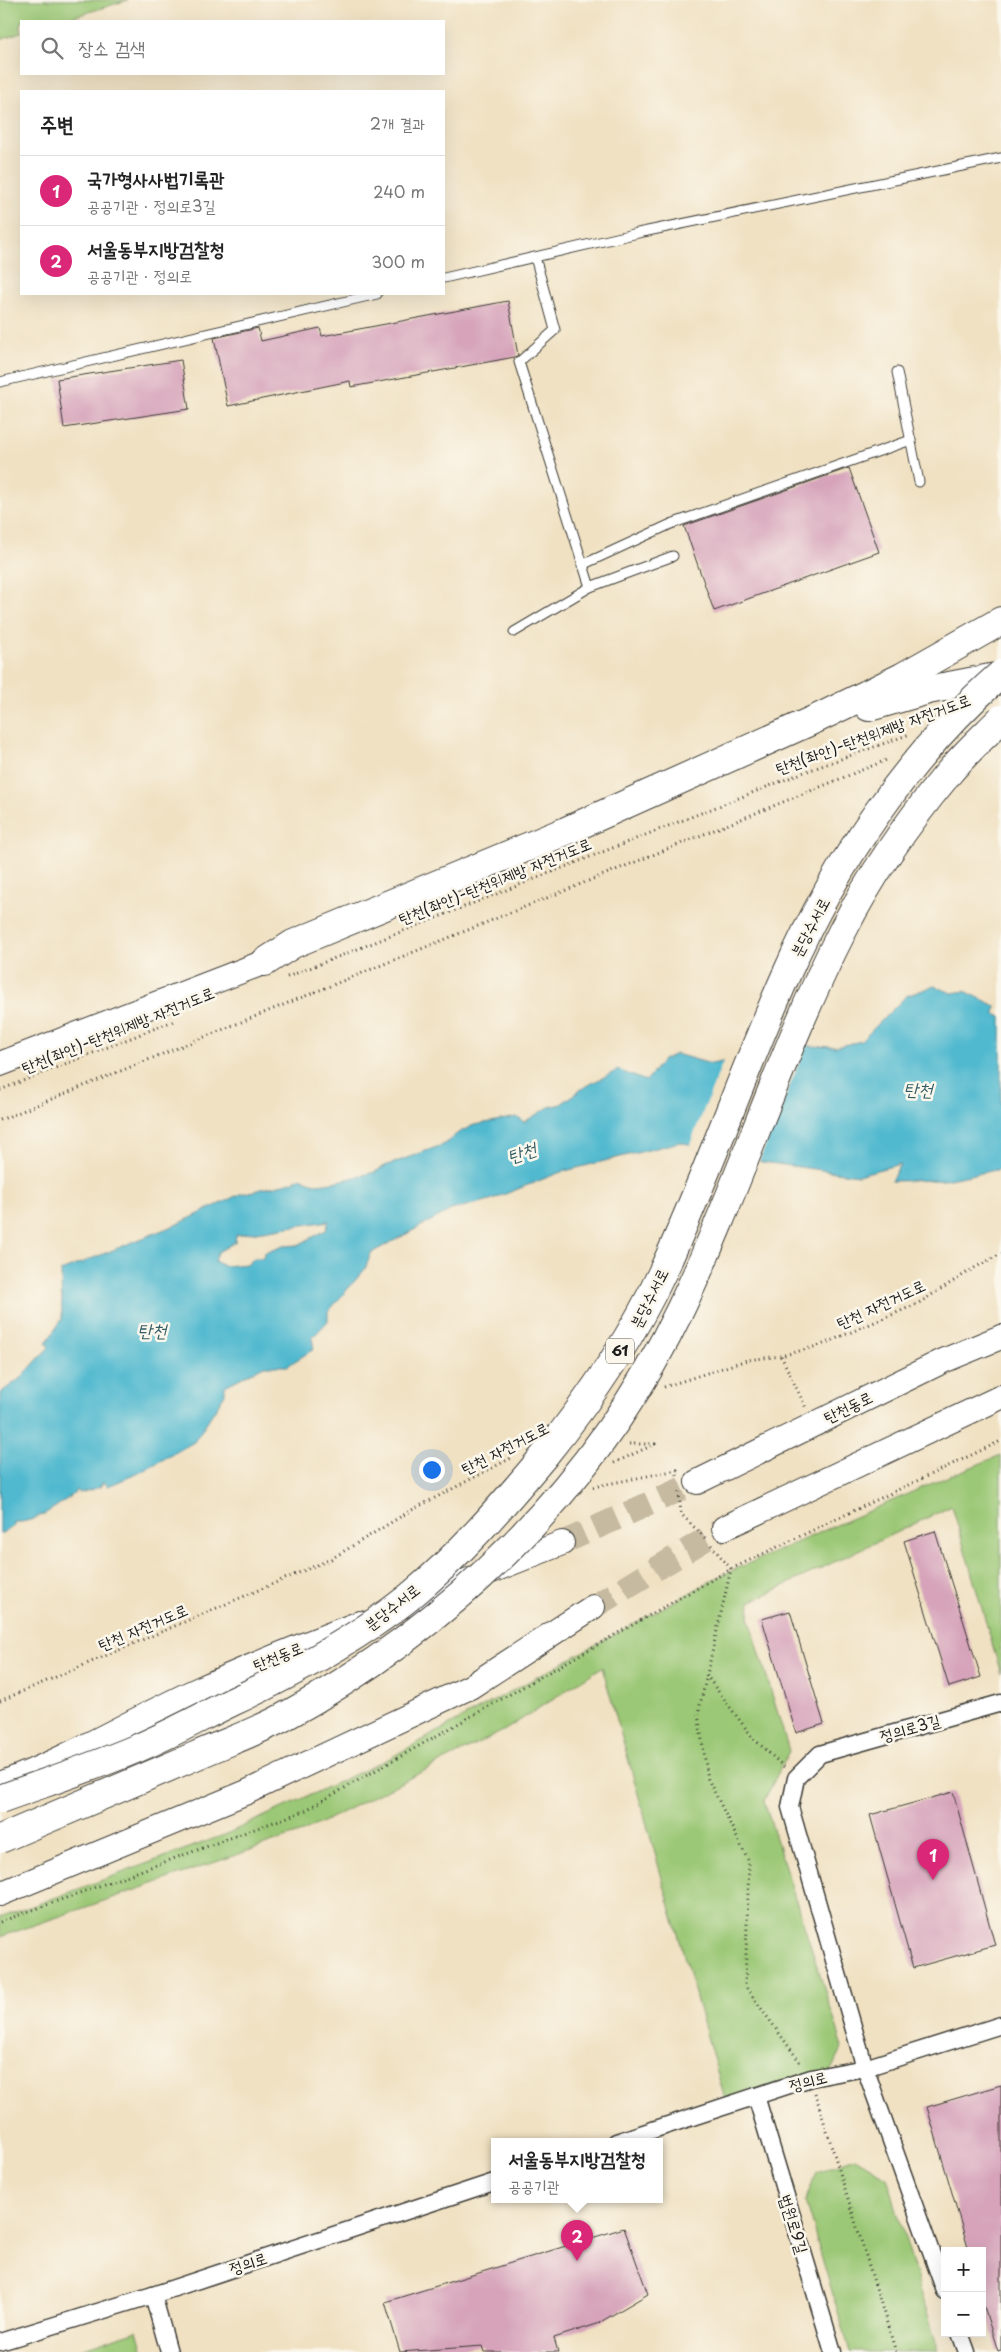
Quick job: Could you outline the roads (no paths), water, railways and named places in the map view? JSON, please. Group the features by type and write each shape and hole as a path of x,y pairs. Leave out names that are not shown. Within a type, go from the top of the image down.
{"highway":[{"path":"275,970 293,944 566,831 820,717 902,677 1001,621"},
{"path":"275,970 507,870 868,708 928,690 1001,675"},
{"name":"분당수서로","path":"0,1799 133,1750 284,1678 359,1633 409,1597 472,1539 503,1506 568,1426 637,1323 674,1247 787,971 843,868 875,816 912,769 966,705 1001,675"},
{"name":"분당수서로","path":"0,1839 280,1719 368,1664 443,1610 516,1544 602,1443 681,1309 718,1224 798,1023 842,932 866,888 948,774 1001,718"}],"street":[{"path":"0,1064 275,970"},
{"name":"탄천동로","path":"682,1480 814,1424 943,1361 1001,1337"},
{"path":"724,1528 1001,1397"},
{"name":"탄천동로","path":"0,1784 38,1770 195,1691 270,1658 562,1542"},
{"path":"0,1894 247,1792 470,1687 593,1607"},
{"name":"정의로3길","path":"866,2068 790,1807 796,1778 820,1754 1001,1703"},
{"name":"정의로","path":"628,2138 811,2078 866,2068 1001,2025"},
{"path":"866,2068 941,2280"},
{"name":"법원로9길","path":"756,2096 833,2352"},
{"name":"정의로","path":"0,2342 491,2183"},
{"path":"153,2294 169,2352"},
{"path":"961,2337 966,2352"}],"lane":[{"path":"445,278 638,233 1001,158"},
{"path":"535,257 555,330 519,362 590,586"},
{"path":"0,382 373,295"},
{"path":"897,372 919,482"},
{"path":"582,564 671,524 911,440"},
{"path":"514,632 590,586 674,556"}],"water":[{"name":"탄천","path":"934,986 952,993 965,991 996,1006 995,1014 1001,1017 1001,1169 944,1180 891,1181 900,1164 858,1175 762,1162 680,1142 561,1172 490,1200 451,1210 371,1253 365,1269 328,1312 328,1321 312,1338 314,1349 287,1366 264,1366 225,1386 225,1394 194,1442 139,1473 108,1486 103,1482 100,1487 80,1493 76,1490 74,1494 46,1513 30,1520 14,1522 14,1526 0,1534 0,1393 21,1378 49,1347 46,1343 62,1319 61,1271 180,1223 240,1194 288,1183 300,1178 318,1184 375,1172 385,1166 445,1144 458,1133 474,1125 517,1117 524,1122 549,1107 561,1104 586,1086 618,1070 646,1081 663,1060 676,1054 711,1064 807,1046 835,1047 861,1041 906,996","holes":["329,1221 326,1230 298,1245 284,1246 264,1253 263,1258 254,1258 248,1264 223,1266 215,1261 218,1252 235,1242 236,1235"]}],"tunnel":[{"path":"562,1543 697,1482"},
{"path":"593,1607 724,1528"}],"place":[{"name":"국가형사사법기록관","path":"933,1880"},
{"name":"서울동부지방검찰청","path":"577,2261"}]}
